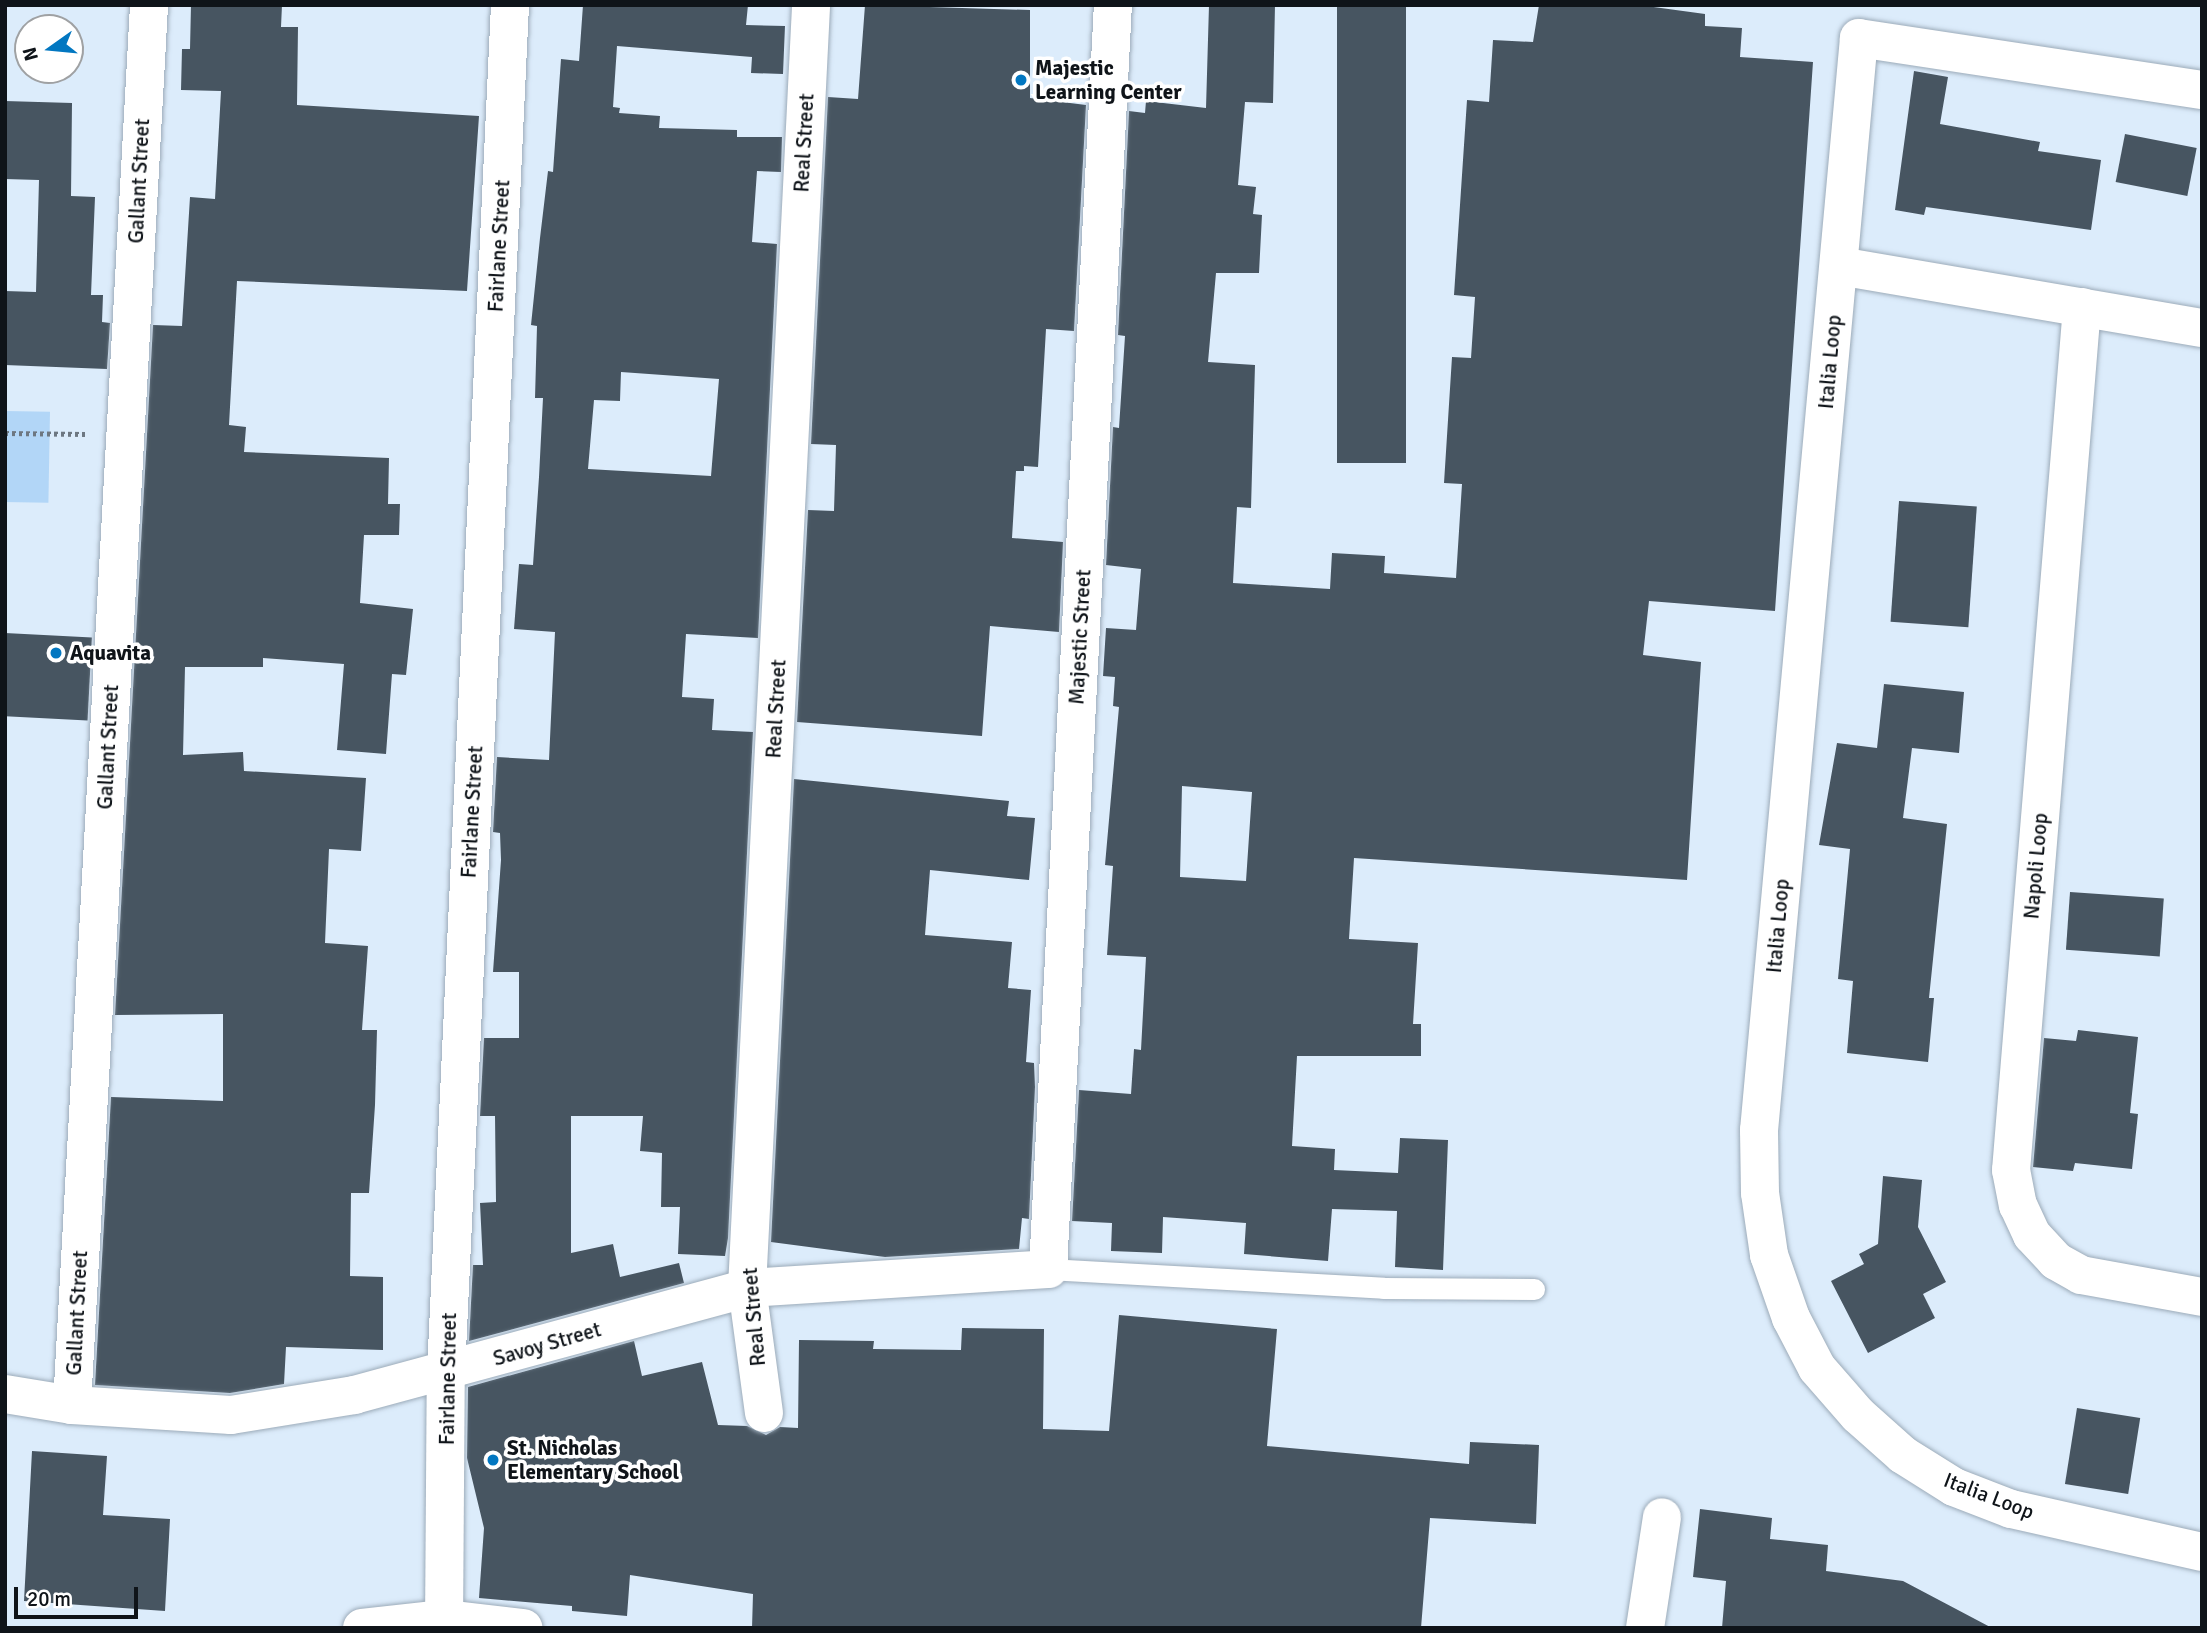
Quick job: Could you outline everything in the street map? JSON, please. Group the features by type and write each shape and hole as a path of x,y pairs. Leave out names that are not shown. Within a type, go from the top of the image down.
{"street":[{"name":"Gallant Street","path":"72,1405 149,5"},
{"name":"Fairlane Street","path":"444,1623 446,1372 510,5"},
{"name":"Real Street","path":"764,1413 747,1288 811,5"},
{"name":"Majestic Street","path":"1048,1269 1113,5"},
{"name":"Italia Loop","path":"2202,90 1859,37 1759,1130 1760,1193 1769,1255 1791,1318 1817,1368 1858,1415 1903,1455 1954,1487 2011,1509 2202,1552"},
{"path":"1839,266 2202,328"},
{"name":"Napoli Loop","path":"2082,307 2011,1171 2018,1205 2032,1235 2056,1261 2081,1275 2202,1297"},
{"name":"Savoy Street","path":"5,1394 72,1405 231,1415 354,1395 747,1288 1048,1269"},
{"path":"1645,1628 1662,1517"},
{"path":"362,1628 444,1623 523,1628"}],"lane":[{"path":"1048,1269 1383,1288 1534,1289"}],"path":[{"path":"5,433 125,434"}],"shaded area":[{"path":"5,411 50,412 48,503 5,502"}],"building":[{"path":"191,5 282,5 281,27 298,27 297,105 479,116 467,291 237,281 229,425 246,427 244,452 389,458 388,504 400,504 399,535 364,535 360,603 413,609 406,675 392,674 386,754 337,750 344,664 263,658 263,667 185,667 183,755 243,752 244,771 366,778 361,851 329,849 325,943 368,946 362,1030 377,1030 375,1105 369,1193 351,1193 350,1276 383,1277 383,1350 286,1347 284,1384 230,1393 95,1385 111,1097 223,1101 223,1014 115,1015 153,325 182,326 190,197 215,199 221,91 181,90 182,49 190,49"},
{"path":"583,5 748,5 746,25 785,26 783,74 751,73 752,57 617,46 613,107 620,108 619,113 660,116 659,128 737,130 737,137 782,137 781,172 757,171 752,242 777,244 758,638 686,634 682,697 714,699 712,730 753,732 728,1238 725,1256 678,1254 680,1207 661,1207 662,1153 640,1151 643,1116 571,1116 571,1253 613,1244 620,1277 679,1263 684,1283 469,1341 473,1265 483,1265 480,1203 496,1202 495,1116 480,1116 484,1038 519,1038 519,972 493,972 501,860 500,833 493,832 497,757 549,760 555,632 514,629 519,564 533,565 539,477 543,398 535,398 537,326 531,325 540,238 548,171 553,172 561,59 579,61","holes":["621,372 719,379 711,476 588,469 594,400 620,401"]},
{"path":"865,5 1030,10 1030,98 1086,105 1074,331 1046,329 1038,467 1024,466 1024,471 1016,471 1012,538 1063,542 1059,632 990,626 982,736 797,722 808,510 834,511 836,445 811,444 828,97 858,99"},
{"path":"1209,5 1275,5 1273,103 1245,102 1238,185 1256,187 1253,214 1262,215 1259,273 1216,273 1208,362 1255,365 1251,508 1237,507 1233,583 1330,589 1332,553 1385,556 1384,573 1456,578 1462,484 1444,483 1452,357 1471,358 1475,297 1454,295 1467,100 1489,102 1493,40 1533,42 1539,5 1639,5 1705,14 1705,26 1742,28 1740,57 1813,62 1775,611 1649,601 1643,655 1701,662 1687,880 1354,858 1349,939 1418,943 1413,1024 1421,1024 1421,1056 1297,1056 1292,1146 1335,1149 1334,1170 1398,1173 1400,1138 1448,1140 1443,1270 1395,1267 1397,1211 1332,1209 1328,1261 1244,1254 1246,1223 1163,1217 1162,1253 1111,1251 1112,1223 1072,1221 1079,1090 1131,1094 1134,1049 1141,1050 1146,957 1107,955 1113,866 1105,865 1119,707 1113,706 1115,677 1103,676 1106,628 1136,630 1141,569 1106,565 1113,427 1119,428 1125,336 1118,335 1129,111 1145,113 1146,101 1206,108","holes":["1182,786 1252,792 1246,881 1180,877"]},
{"path":"1337,5 1406,5 1406,463 1337,463"},
{"path":"1914,71 1948,77 1940,124 2040,142 2038,151 2101,160 2091,230 1926,207 1924,215 1895,210"},
{"path":"5,101 72,103 71,196 95,197 91,295 103,295 102,322 110,323 107,369 5,365 5,291 36,292 39,180 5,179"},
{"path":"2125,134 2197,148 2187,196 2116,182"},
{"path":"1899,501 1977,506 1968,627 1891,622"},
{"path":"5,633 92,638 88,720 5,716"},
{"path":"1884,684 1964,692 1959,753 1912,748 1903,818 1947,824 1929,998 1934,998 1928,1062 1847,1053 1853,981 1838,979 1850,849 1819,845 1837,743 1877,748"},
{"path":"794,779 1009,801 1007,816 1035,818 1029,880 930,870 925,935 1012,942 1008,988 1031,990 1026,1062 1034,1063 1035,1087 1029,1219 1022,1218 1019,1249 885,1257 771,1242"},
{"path":"2070,892 2164,899 2160,956 2066,950"},
{"path":"2078,1030 2138,1037 2130,1113 2138,1114 2132,1169 2075,1163 2073,1171 2033,1167 2044,1038 2076,1041"},
{"path":"1883,1176 1922,1180 1918,1227 1946,1282 1923,1294 1935,1318 1868,1353 1831,1281 1864,1264 1859,1254 1878,1244"},
{"path":"1119,1315 1277,1329 1267,1446 1469,1464 1470,1442 1539,1445 1536,1524 1430,1518 1421,1628 752,1628 753,1594 630,1575 627,1616 572,1611 572,1606 479,1598 484,1528 467,1458 468,1387 634,1341 642,1376 702,1362 718,1425 747,1426 766,1435 780,1427 798,1428 799,1340 874,1341 873,1349 961,1350 962,1328 1044,1329 1043,1429 1109,1431"},
{"path":"2077,1408 2140,1418 2128,1494 2065,1484"},
{"path":"32,1451 107,1456 103,1515 170,1519 165,1611 24,1601"},
{"path":"1700,1509 1772,1518 1770,1539 1828,1545 1826,1571 1903,1581 1992,1628 1722,1628 1726,1581 1693,1577"}],"place":[{"name":"Majestic Learning Center","path":"1021,80"},
{"name":"Aquavita","path":"56,653"},
{"name":"St. Nicholas Elementary School","path":"493,1460"}]}
